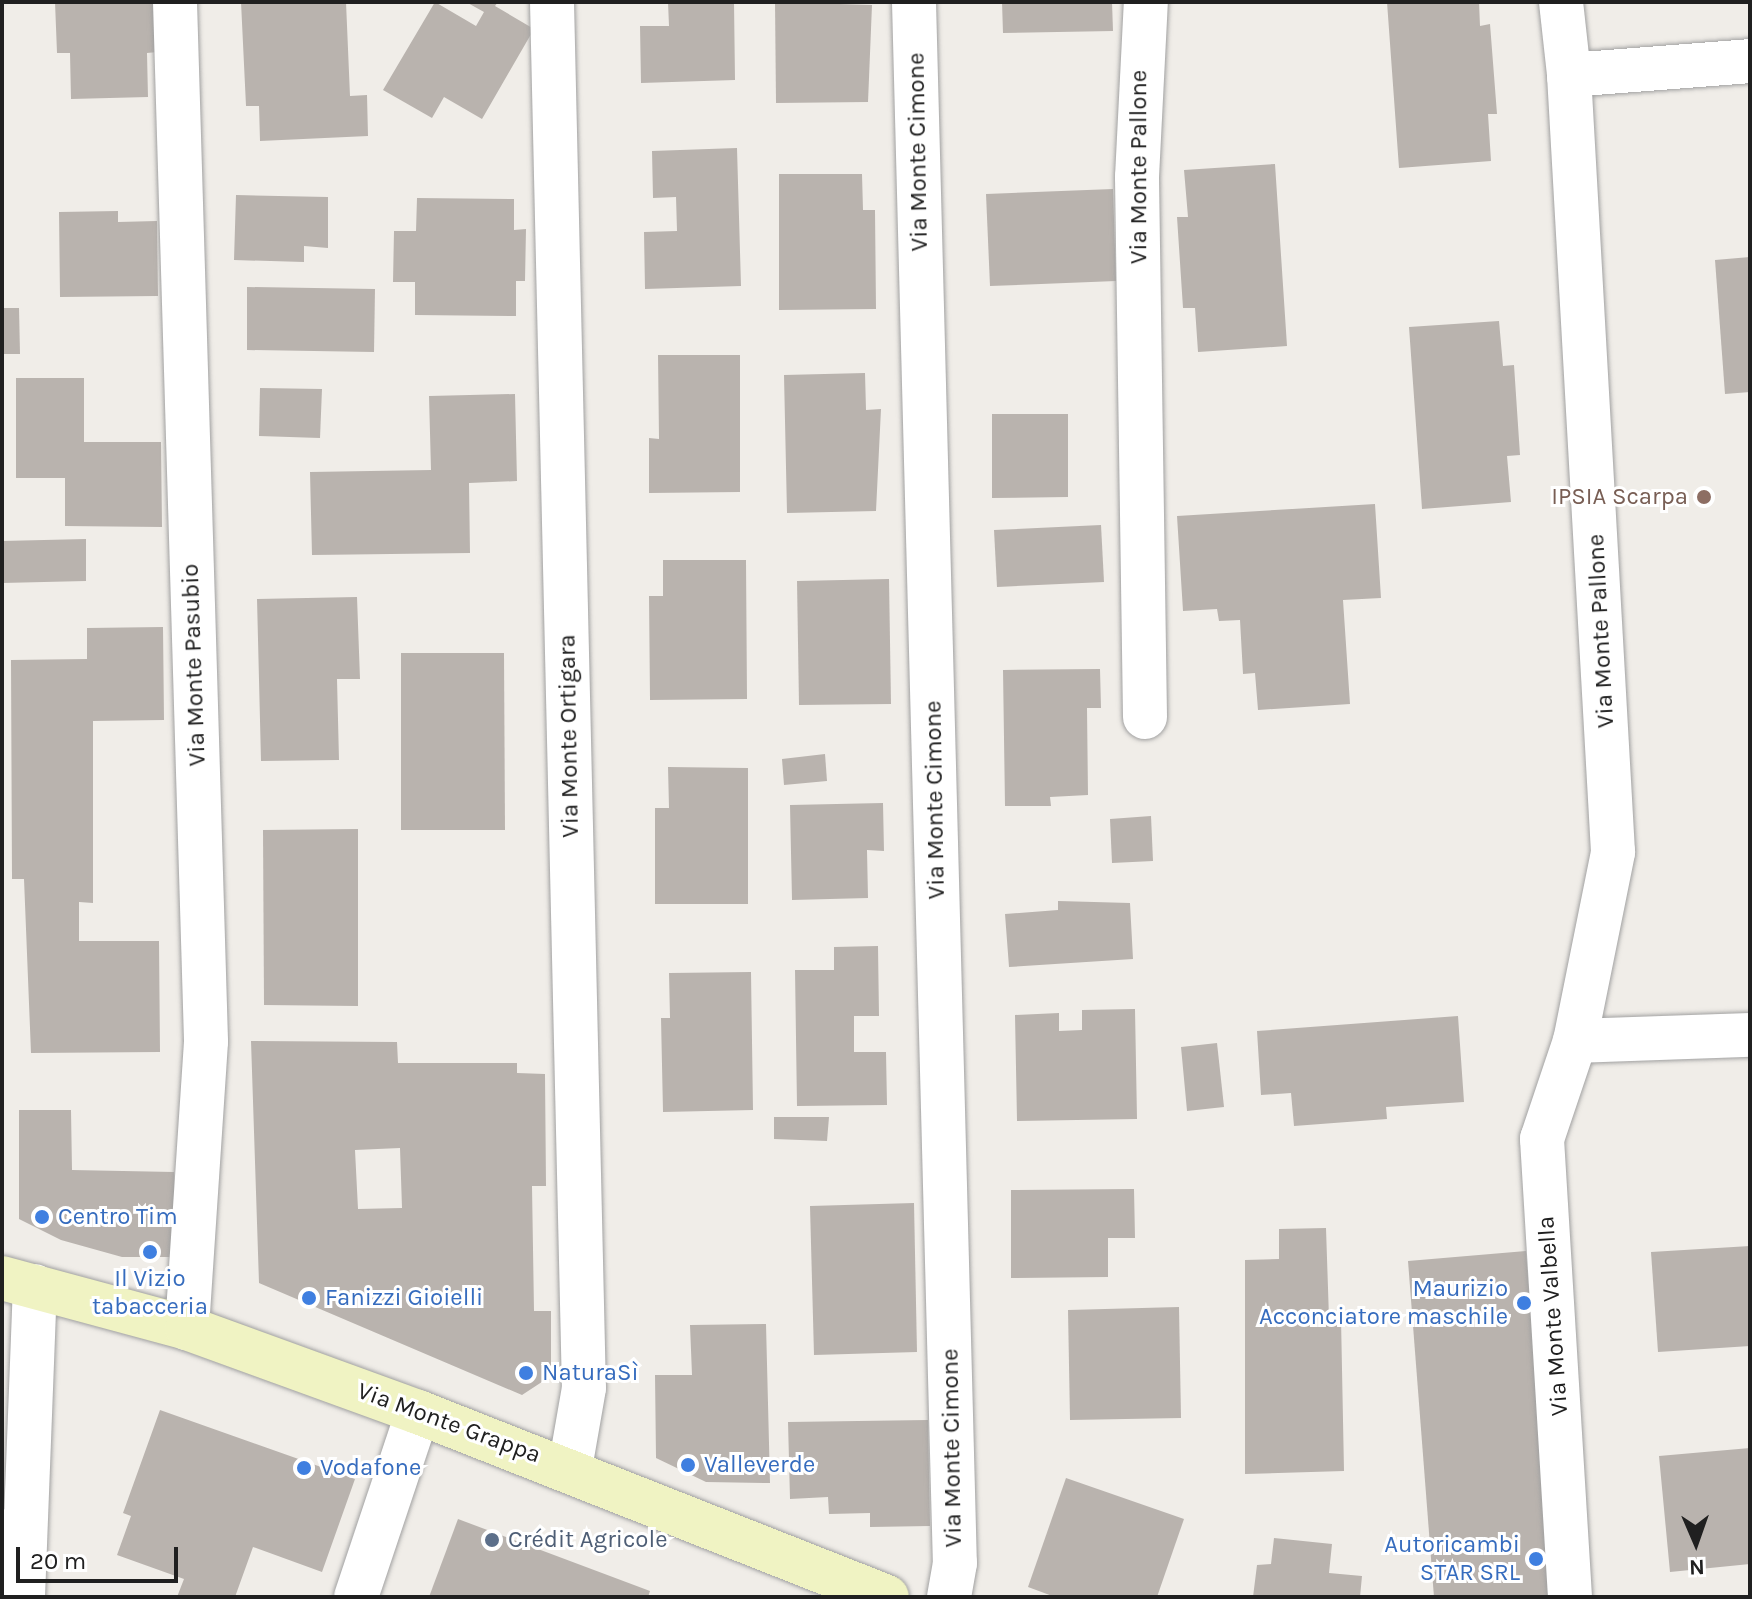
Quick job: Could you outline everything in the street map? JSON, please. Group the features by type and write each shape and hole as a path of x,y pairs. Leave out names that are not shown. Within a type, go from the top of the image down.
{"main road":[{"name":"Via Monte Grappa","path":"19,1282 187,1328 570,1468 887,1597"}],"street":[{"name":"Via Monte Pasubio","path":"175,2 206,1042 187,1328"},
{"name":"Via Monte Ortigara","path":"552,2 584,1388 570,1468"},
{"name":"Via Monte Cimone","path":"914,2 955,1563 949,1597"},
{"name":"Via Monte Pallone","path":"1145,717 1137,177 1146,2"},
{"name":"Via Monte Pallone","path":"1561,2 1569,75 1613,852 1575,1041"},
{"path":"1569,75 1750,61"},
{"path":"1575,1041 1750,1035"},
{"name":"Via Monte Valbella","path":"1570,1597 1542,1139 1575,1041"},
{"path":"19,1282 23,1597"},
{"path":"356,1597 418,1412"}],"lane":[{"path":"2,1522 16,1597"}],"building":[{"path":"55,2 156,2 157,52 147,53 148,97 71,99 70,53 57,53"},
{"path":"241,2 346,2 350,96 367,95 368,136 260,141 259,106 246,106"},
{"path":"435,2 476,26 484,12 466,2 498,2 495,6 534,29 482,119 444,97 432,118 383,90"},
{"path":"668,2 734,2 735,80 641,83 640,26 669,26"},
{"path":"775,2 872,5 868,102 776,103"},
{"path":"1002,2 1112,2 1113,31 1003,33"},
{"path":"1387,2 1479,2 1480,26 1490,24 1497,114 1488,114 1491,161 1399,168"},
{"path":"737,148 741,286 645,289 644,232 677,231 676,197 653,198 652,151"},
{"path":"1275,164 1287,346 1198,352 1195,308 1183,308 1177,217 1188,217 1184,170"},
{"path":"779,174 862,174 863,210 875,210 876,309 779,310"},
{"path":"1113,189 1116,281 990,286 986,194"},
{"path":"236,195 328,197 328,248 304,246 304,262 234,260"},
{"path":"417,198 514,199 514,230 526,229 525,281 516,281 516,316 415,315 415,282 393,282 394,231 416,231"},
{"path":"118,211 118,222 157,221 158,296 60,297 59,212"},
{"path":"1750,257 1750,392 1725,394 1715,260"},
{"path":"247,287 375,289 374,352 247,350"},
{"path":"2,308 19,308 20,354 2,354"},
{"path":"1499,321 1503,366 1514,365 1520,455 1507,456 1511,502 1422,509 1409,327"},
{"path":"658,355 740,355 740,492 649,493 649,438 659,439"},
{"path":"865,373 866,410 881,409 876,511 787,513 784,375"},
{"path":"16,378 84,378 84,442 161,442 162,527 65,526 65,478 16,478"},
{"path":"260,388 322,389 320,438 259,436"},
{"path":"515,394 517,481 469,483 470,553 312,555 310,472 431,470 429,396"},
{"path":"992,414 1068,414 1068,497 992,498"},
{"path":"1375,504 1381,598 1343,600 1350,704 1258,710 1255,673 1243,674 1240,620 1219,621 1217,609 1183,611 1177,516"},
{"path":"1101,525 1104,582 997,587 994,530"},
{"path":"86,539 86,581 2,583 2,541"},
{"path":"663,560 746,560 747,699 650,700 649,596 663,596"},
{"path":"889,579 891,704 799,705 797,581"},
{"path":"357,597 360,679 337,679 339,760 261,761 257,599"},
{"path":"163,627 164,720 93,721 93,903 79,902 79,941 159,941 160,1052 31,1053 24,879 12,879 11,660 87,659 87,628"},
{"path":"401,653 504,653 505,830 401,830"},
{"path":"1100,669 1101,708 1087,708 1088,795 1050,797 1051,806 1005,806 1003,670"},
{"path":"825,754 827,781 784,785 782,759"},
{"path":"668,767 748,768 748,904 655,904 655,808 669,808"},
{"path":"883,803 884,851 867,850 868,898 792,900 790,805"},
{"path":"1151,816 1153,861 1112,863 1110,819"},
{"path":"358,829 358,1006 264,1005 263,830"},
{"path":"1058,901 1130,903 1133,959 1009,967 1005,914 1058,910"},
{"path":"878,946 879,1016 854,1016 854,1052 886,1052 887,1105 797,1106 795,970 834,970 834,947"},
{"path":"751,972 753,1110 663,1112 661,1018 670,1018 669,973"},
{"path":"1135,1009 1137,1119 1017,1121 1015,1015 1059,1013 1059,1031 1082,1030 1082,1010"},
{"path":"1458,1016 1464,1102 1386,1107 1387,1119 1294,1126 1291,1093 1261,1095 1257,1031"},
{"path":"251,1041 397,1042 398,1063 517,1063 517,1073 545,1074 546,1186 532,1186 534,1311 551,1311 551,1376 522,1395 259,1283","holes":["400,1148 402,1208 358,1209 355,1150"]},
{"path":"1217,1043 1224,1107 1187,1111 1181,1047"},
{"path":"19,1110 71,1110 72,1170 174,1172 177,1257 122,1257 61,1240 19,1219"},
{"path":"774,1117 829,1117 827,1141 774,1139"},
{"path":"1134,1189 1135,1238 1108,1238 1108,1277 1011,1278 1011,1190"},
{"path":"914,1203 917,1352 814,1355 810,1206"},
{"path":"1326,1228 1329,1318 1341,1318 1344,1471 1245,1474 1245,1260 1279,1259 1279,1229"},
{"path":"1750,1246 1750,1346 1658,1352 1651,1252"},
{"path":"1526,1251 1553,1597 1434,1597 1408,1261"},
{"path":"1179,1307 1181,1418 1070,1420 1068,1310"},
{"path":"766,1324 770,1483 706,1482 656,1458 655,1375 692,1375 690,1325"},
{"path":"160,1410 355,1479 322,1572 253,1547 235,1597 177,1597 184,1579 117,1555 131,1516 123,1513"},
{"path":"928,1420 930,1526 870,1527 870,1513 829,1514 828,1497 790,1499 788,1422"},
{"path":"1750,1448 1750,1564 1670,1572 1659,1456"},
{"path":"1066,1478 1184,1519 1157,1597 1055,1597 1028,1587"},
{"path":"458,1519 650,1591 648,1597 429,1597"},
{"path":"1274,1538 1332,1544 1329,1573 1362,1576 1360,1597 1253,1597 1257,1565 1271,1564"}],"place":[{"name":"IPSIA Scarpa","path":"1704,497"},
{"name":"Centro Tim","path":"42,1217"},
{"name":"Il Vizio tabacceria","path":"150,1252"},
{"name":"Fanizzi Gioielli","path":"309,1298"},
{"name":"Maurizio Acconciatore maschile","path":"1524,1303"},
{"name":"NaturaSì","path":"526,1373"},
{"name":"Valleverde","path":"688,1465"},
{"name":"Vodafone","path":"304,1468"},
{"name":"Crédit Agricole","path":"492,1540"},
{"name":"Autoricambi STAR SRL","path":"1536,1559"}]}
